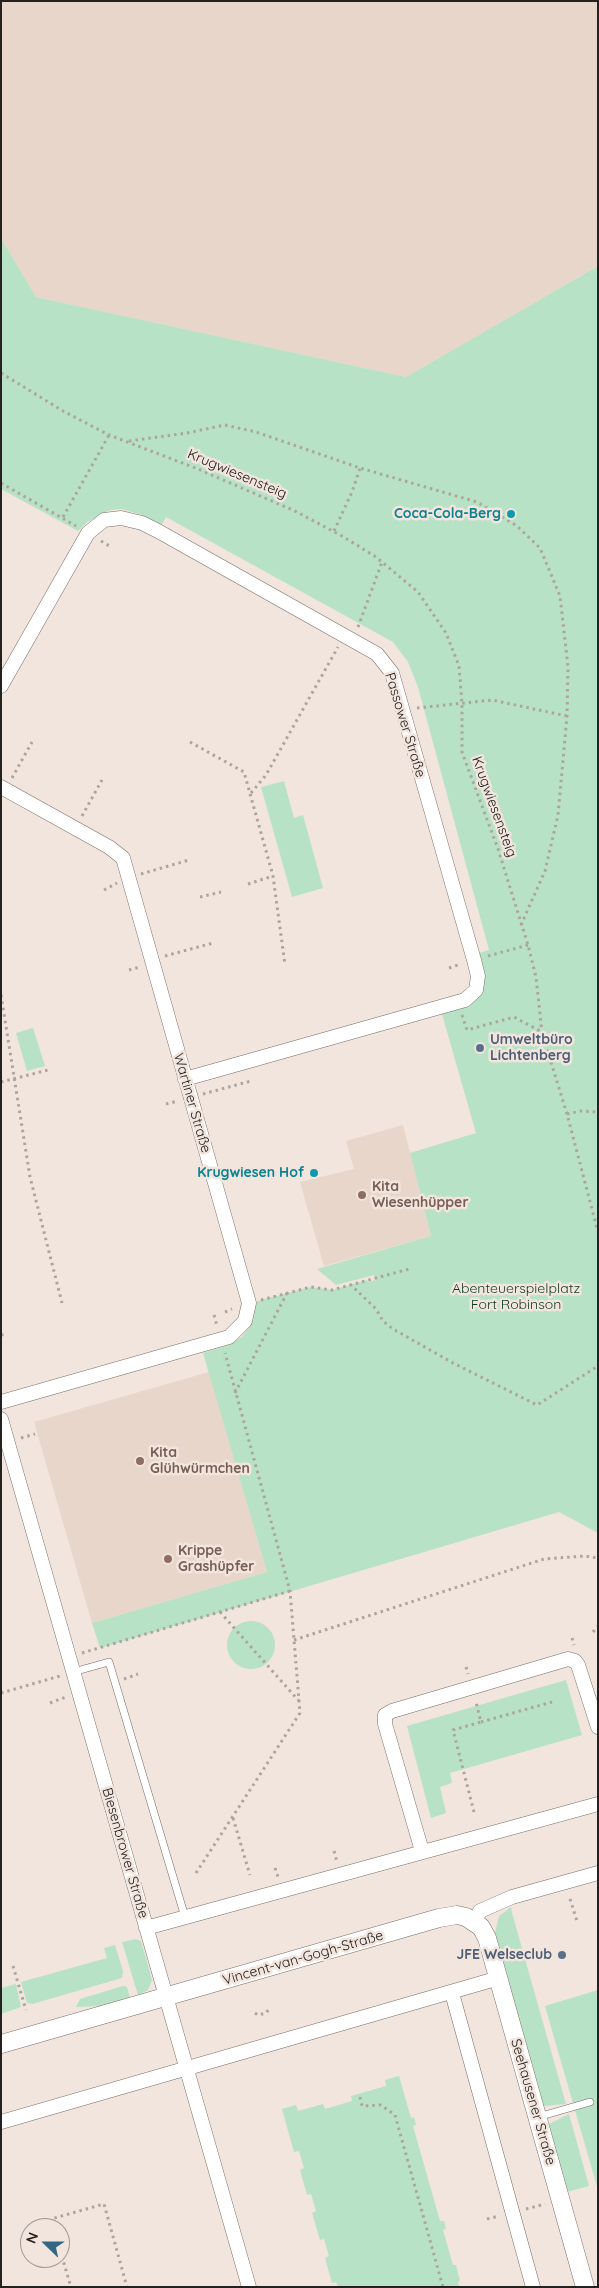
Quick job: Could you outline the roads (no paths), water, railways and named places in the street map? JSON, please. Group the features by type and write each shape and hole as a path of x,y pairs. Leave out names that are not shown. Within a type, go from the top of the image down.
{"street":[{"name":"Passower Straße","path":"1,686 88,533 96,525 112,518 142,523 348,637 377,654 392,673 474,960 478,976 476,990 465,1000 185,1079"},
{"name":"Wartiner Straße","path":"1,1402 221,1340 241,1327 246,1321 249,1303 190,1098 130,877 123,858 117,852 3,788"},
{"name":"Biesenbrower Straße","path":"1,1419 185,2069 249,2287"},
{"path":"422,1852 385,1724 385,1715 392,1711 568,1659 575,1661 578,1665 598,1727"},
{"path":"146,1928 598,1804"},
{"path":"474,1921 480,1911 512,1897 598,1873"},
{"name":"Vincent-van-Gogh-Straße","path":"1,2044 439,1918 457,1915 474,1921"},
{"name":"Seehausener Straße","path":"474,1921 481,1927 487,1938 585,2287"},
{"path":"1,2122 499,1978"},
{"path":"452,1993 533,2287"}],"lane":[{"path":"73,1672 109,1662 185,1917"},
{"path":"538,2117 590,2102"}],"place":[{"name":"Coca-Cola-Berg","path":"511,514"},
{"name":"Umweltbüro Lichtenberg","path":"480,1048"},
{"name":"Krugwiesen Hof","path":"314,1173"},
{"name":"Kita Wiesenhüpper","path":"362,1195"},
{"name":"Kita Glühwürmchen","path":"140,1461"},
{"name":"Krippe Grashüpfer","path":"168,1559"},
{"name":"JFE Welseclub","path":"562,1955"}],"park label":[{"name":"Abenteuerspielplatz Fort Robinson","path":"516,1298"}]}
